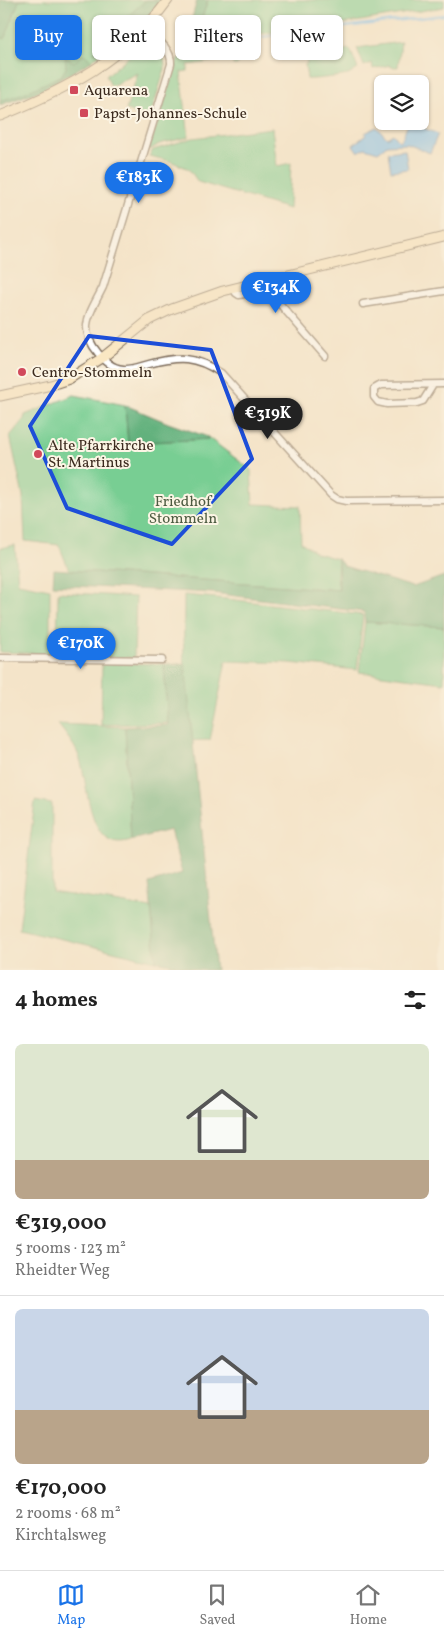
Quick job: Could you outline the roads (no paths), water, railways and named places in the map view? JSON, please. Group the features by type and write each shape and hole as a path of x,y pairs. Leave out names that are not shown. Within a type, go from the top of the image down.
{"street":[{"path":"156,15 168,0"},
{"path":"165,48 170,55 171,64 102,287 88,318 86,332 91,344 102,358 114,367 125,370 163,360 182,358 209,365 221,373 331,495 337,499 346,501 444,500"},
{"path":"0,116 49,96 80,80 109,60"},
{"path":"0,396 51,385 69,379 102,358 149,320 172,309 234,289 444,237"},
{"path":"234,289 239,295 260,291 273,296 325,356"},
{"path":"363,304 444,291"},
{"path":"433,385 423,401 417,404 387,404 378,402 374,397 374,389 381,385 444,384"},
{"path":"0,658 162,660"}],"water":[{"path":"374,128 380,130 387,138 393,134 401,141 406,130 428,130 438,134 430,153 407,144 387,145 378,152 365,148 358,152 353,145 366,135 365,133"},
{"path":"405,150 408,169 391,171 388,152"}],"waterway":[{"path":"261,37 444,15"}],"place":[{"name":"Aquarena","path":"74,90"},
{"name":"Papst-Johannes-Schule","path":"84,113"},
{"name":"Centro-Stommeln","path":"22,372"},
{"name":"Alte Pfarrkirche St. Martinus","path":"38,454"}],"park label":[{"name":"Friedhof Stommeln","path":"183,510"}]}
